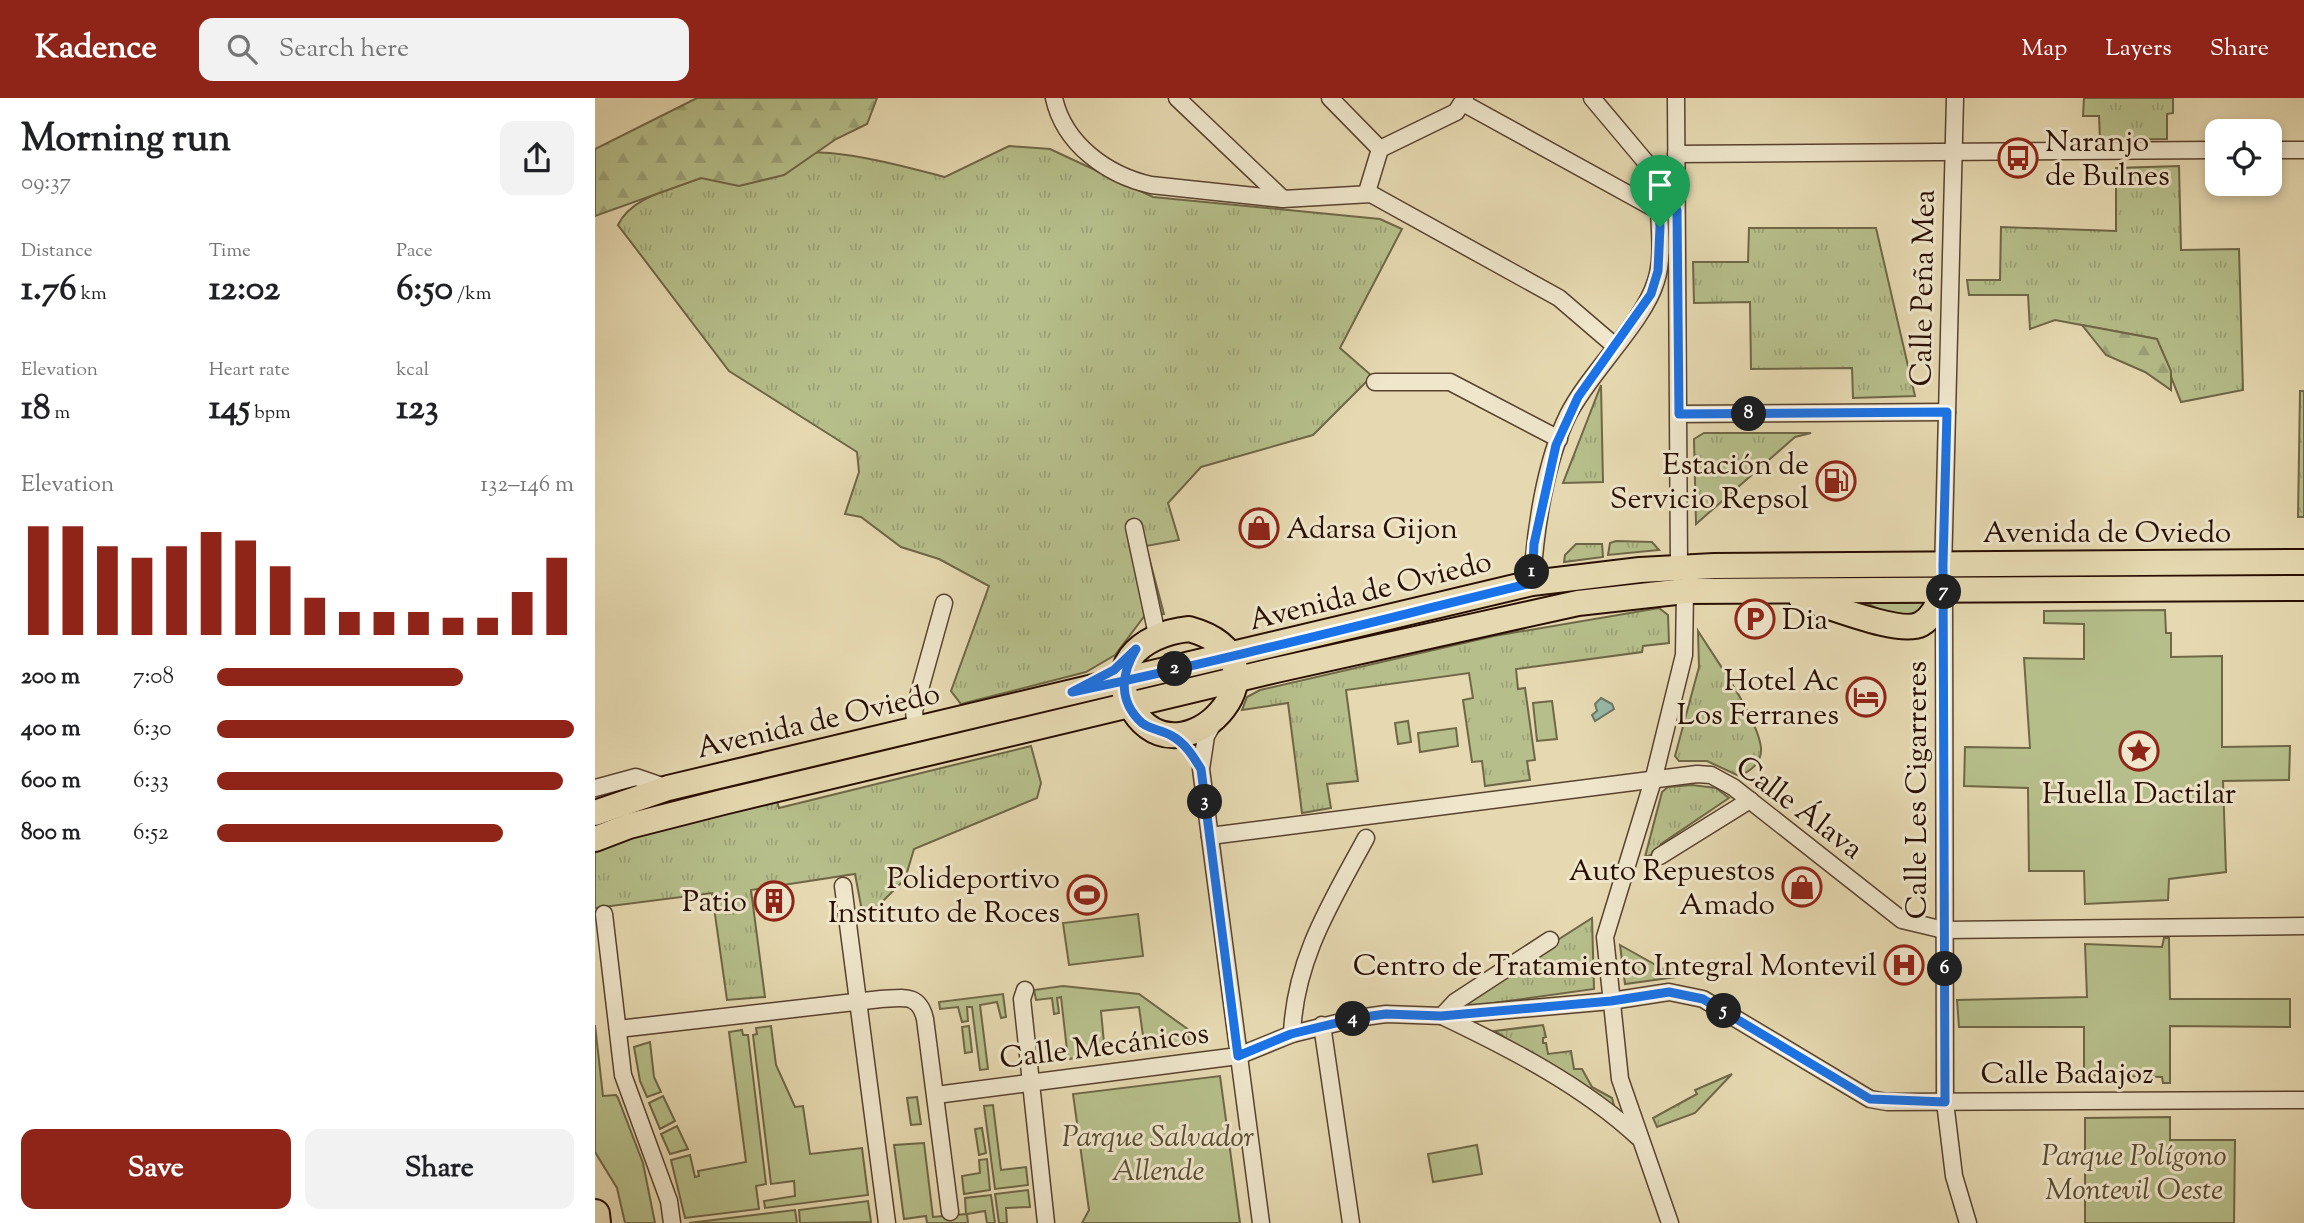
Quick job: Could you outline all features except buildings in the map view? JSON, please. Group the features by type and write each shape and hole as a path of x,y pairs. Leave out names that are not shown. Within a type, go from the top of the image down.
{"highway":[{"path":"595,1214 596,1223"}],"main road":[{"name":"Avenida de Oviedo","path":"595,839 629,825 696,808 1102,712 1141,710 1234,668 1266,648 1532,583 1943,576 2304,562"},
{"name":"Avenida de Oviedo","path":"595,813 669,788 1123,681 1234,668 1578,603 1682,579 1773,590 1900,627 1918,626 1935,611 1943,576"},
{"name":"Avenida de Oviedo","path":"1773,590 1943,576 2304,588"},
{"path":"1189,629 1207,634 1234,668 1227,707 1214,722 1195,731 1172,735 1141,710 1123,681 1136,649 1157,635 1189,629"}],"street":[{"path":"1053,98 1060,118 1079,145 1101,164 1131,179 1151,185 1283,199 1311,199 1367,192 1559,298 1615,346"},
{"path":"1177,98 1283,199"},
{"path":"1330,98 1380,149"},
{"path":"1592,98 1655,173 1677,173"},
{"path":"1670,1223 1619,1079 1605,937 1654,777 1685,655 1679,414 1676,98"},
{"name":"Calle Peña Mea","path":"1943,576 1955,98"},
{"path":"1367,192 1380,149 1455,112 1464,100 1659,211 1677,210"},
{"path":"1677,154 2205,150"},
{"path":"2282,150 2304,150"},
{"path":"1532,583 1534,544 1559,439 1578,397 1651,294 1656,281 1659,211"},
{"path":"1375,382 1450,382 1559,439"},
{"path":"1679,414 1947,412"},
{"path":"1134,527 1157,635"},
{"name":"Calle Les Cigarreres","path":"1943,576 1945,1102 1954,1176 1968,1223"},
{"path":"916,730 914,711 944,603"},
{"path":"1207,634 1266,648"},
{"path":"1072,692 1114,670 1136,649"},
{"path":"1214,722 1206,736 1201,769 1261,1223"},
{"path":"1172,735 1189,750 1201,769"},
{"name":"Calle Álava","path":"1210,836 1654,777 1711,775 1750,800 1902,920 1944,930 2304,926"},
{"path":"595,788 636,776 669,788"},
{"path":"1660,856 1750,800"},
{"path":"1291,1034 1293,999 1298,977 1321,920 1366,838"},
{"path":"843,886 887,1223"},
{"path":"604,914 623,1075 669,1201 671,1223"},
{"path":"1550,940 1455,1002 1441,1016 1480,1034 1580,1092 1615,1115 1641,1139"},
{"path":"1025,990 1022,999 1046,1223"},
{"name":"Calle Badajoz","path":"1441,1016 1611,1001 1669,992 1690,994 1870,1099 1945,1102 2304,1100"},
{"path":"618,1029 859,1002 905,998 914,1000 922,1007 950,1212"},
{"name":"Calle Mecánicos","path":"936,1096 1238,1056 1291,1034 1322,1025 1386,1014 1441,1016"},
{"path":"1322,1025 1351,1223"}],"green space":[{"path":"697,98 877,98 867,124 836,139 784,175 739,186 701,178 595,216 595,149"},
{"path":"2084,98 2173,98 2173,113 2167,114 2167,139 2100,140 2099,116 2083,116"},
{"path":"1009,146 1050,149 1153,197 1380,219 1402,229 1340,348 1372,376 1313,435 1201,467 1168,503 1179,540 1146,546 1164,614 1146,614 1115,655 1086,672 961,704 951,691 989,586 939,559 901,547 861,517 845,514 859,472 857,452 729,371 618,225 630,210 656,194 771,156 814,152 836,154 881,161 945,177"},
{"path":"2179,166 2181,250 2239,249 2243,390 2181,402 2156,339 2055,320 2030,329 2028,295 1969,295 1967,280 2000,280 2001,227 2116,231 2116,168"},
{"path":"1749,228 1876,228 1915,396 1853,398 1852,368 1751,369 1750,302 1694,303 1693,262 1748,262"},
{"path":"2082,325 2157,339 2171,371 2171,390 2145,372 2106,355"},
{"path":"1601,385 1603,482 1563,483"},
{"path":"2300,391 2304,391 2304,517 2298,517"},
{"path":"1704,433 1811,433 1795,437 1696,524 1694,439"},
{"path":"1652,542 1659,550 1608,555 1610,543"},
{"path":"1576,544 1602,544 1603,557 1564,562 1565,555"},
{"path":"1862,601 1928,601 1918,615 1891,615"},
{"path":"1659,608 1668,615 1669,643 1643,646 1642,652 1516,669 1518,689 1525,688 1535,760 1527,761 1530,780 1485,786 1482,761 1472,762 1463,700 1473,698 1469,673 1346,690 1358,781 1327,784 1331,808 1302,813 1288,703 1242,710 1247,697 1260,690 1494,636"},
{"path":"2165,610 2166,633 2171,633 2171,657 2222,656 2222,747 2290,746 2289,780 2223,781 2226,872 2169,879 2168,900 2085,904 2084,871 2029,871 2028,788 1964,786 1965,747 2030,748 2024,658 2084,659 2084,624 2044,623 2044,611"},
{"path":"1698,631 1735,688 1758,735 1760,758 1751,769 1739,776 1707,761 1679,761 1675,756 1699,667"},
{"path":"1552,701 1557,739 1537,741 1533,703"},
{"path":"1408,721 1411,742 1398,744 1395,723"},
{"path":"1456,728 1458,746 1420,752 1418,733"},
{"path":"1031,746 1041,783 1037,798 914,849 905,879 874,910 862,911 855,874 751,890 765,997 727,1000 712,893 595,908 595,851 636,835 776,798 779,808"},
{"path":"1692,785 1716,788 1729,798 1661,844 1656,853 1645,857 1662,792 1668,787"},
{"path":"1138,914 1143,956 1069,965 1063,923"},
{"path":"1592,918 1594,989 1464,1007 1470,996"},
{"path":"2164,938 2169,938 2170,999 2290,999 2290,1027 2170,1026 2170,1083 2163,1083 2162,1077 2084,1075 2084,1027 1959,1027 1957,1000 2087,997 2085,944 2162,947"},
{"path":"1620,945 1677,977 1625,984"},
{"path":"1063,986 1139,994 1207,1043 1190,1045 1188,1036 1180,1037 1181,1046 1145,1050 1139,1007 1101,1011 1105,1054 1068,1059 1061,997 1057,998 1059,1013 1054,1014 1052,998 1036,1000 1034,990"},
{"path":"1003,994 1006,1017 1001,1018 997,1002 980,1005 988,1069 980,1070 972,1007 967,1007 968,1021 962,1022 958,1007 940,1009 939,1002"},
{"path":"595,1025 603,1096 616,1095 618,1098 643,1163 655,1223 625,1223 617,1188 595,1152"},
{"path":"1543,1025 1546,1037 1543,1038 1543,1043 1546,1043 1548,1054 1571,1051 1574,1069 1582,1069 1592,1087 1612,1098 1615,1109 1495,1031"},
{"path":"771,1026 776,1065 795,1107 803,1106 810,1154 862,1148 868,1195 765,1208 764,1201 795,1196 794,1181 771,1184 753,1035 757,1034 756,1028"},
{"path":"969,1026 972,1052 965,1053 962,1027"},
{"path":"742,1030 743,1035 748,1035 766,1184 756,1186 759,1209 685,1218 671,1160 690,1155 695,1177 699,1176 698,1171 746,1162 729,1032"},
{"path":"650,1042 654,1077 661,1092 647,1097 640,1081 634,1047"},
{"path":"1732,1074 1695,1113 1657,1127 1653,1118 1697,1094 1695,1090"},
{"name":"Parque Salvador Allende","path":"1220,1076 1240,1223 1082,1223 1089,1210 1073,1094"},
{"path":"663,1096 675,1121 660,1129 649,1103"},
{"path":"917,1097 921,1124 911,1125 907,1098"},
{"path":"993,1105 1001,1170 1026,1167 1028,1185 995,1189 984,1106"},
{"name":"Parque Polígono Montevil Oeste","path":"2170,1117 2170,1140 2235,1140 2234,1223 2085,1223 2085,1118"},
{"path":"677,1126 688,1149 670,1154 661,1134"},
{"path":"982,1128 986,1153 979,1155 975,1129"},
{"path":"924,1143 933,1217 966,1214 965,1198 991,1195 995,1223 987,1223 985,1211 967,1214 968,1223 927,1223 926,1216 904,1219 894,1145"},
{"path":"1477,1145 1482,1174 1433,1182 1428,1154"},
{"path":"987,1159 990,1190 964,1194 962,1176 980,1173 979,1160"},
{"path":"1028,1190 1030,1207 1006,1208 1007,1223 999,1223 995,1194"},
{"path":"868,1201 871,1222 800,1223 799,1210"},
{"path":"795,1210 797,1223 689,1223"}],"shaded area":[{"path":"1601,698 1612,704 1614,709 1595,721 1592,715 1597,711 1595,704"}],"place":[{"name":"Naranjo de Bulnes","path":"2018,158"},
{"name":"Estación de Servicio Repsol","path":"1836,481"},
{"name":"Adarsa Gijon","path":"1259,528"},
{"name":"Dia","path":"1755,619"},
{"name":"Hotel Ac Los Ferranes","path":"1866,697"},
{"name":"Huella Dactilar","path":"2139,751"},
{"name":"Auto Repuestos Amado","path":"1802,887"},
{"name":"Polideportivo Instituto de Roces","path":"1087,895"},
{"name":"Patio","path":"774,901"},
{"name":"Centro de Tratamiento Integral Montevil","path":"1904,965"}],"route":[{"path":"1660,227 1658,271 1651,294 1578,397 1556,445 1534,544 1532,583 1231,656 1149,674 1123,681 1072,692 1114,670 1136,649 1128,662 1123,681 1129,706 1143,723 1172,735 1189,750 1201,769 1238,1056 1291,1034 1357,1018 1386,1014 1441,1016 1611,1001 1669,992 1690,994 1703,999 1870,1099 1887,1102 1945,1102 1943,564 1947,412 1679,414 1677,210 1659,211 1660,227"}]}
